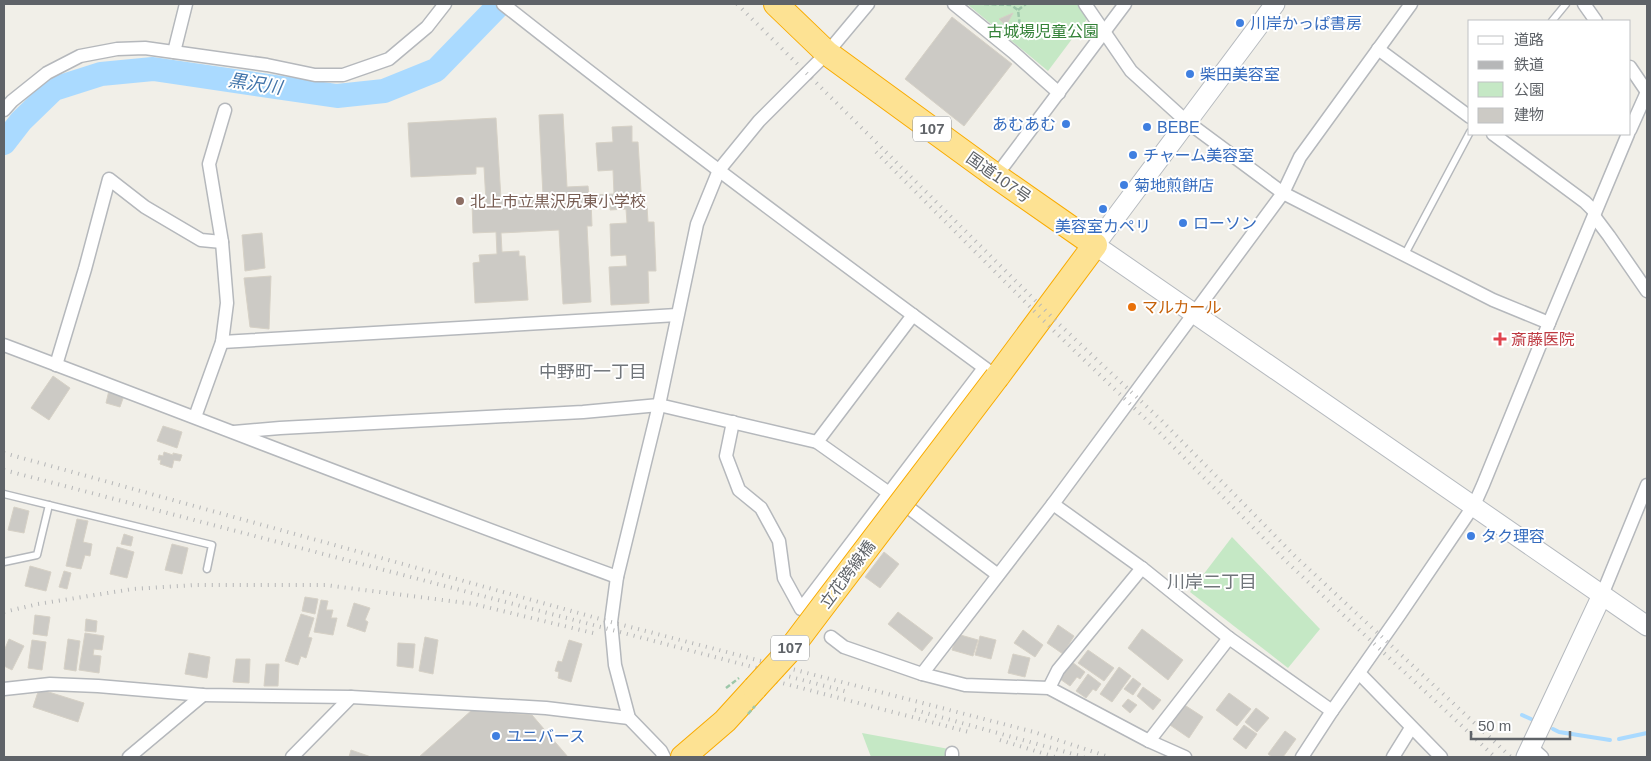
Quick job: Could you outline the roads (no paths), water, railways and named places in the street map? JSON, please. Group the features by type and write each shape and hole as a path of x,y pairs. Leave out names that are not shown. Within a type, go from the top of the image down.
{"highway":[{"name":"国道107号","path":"776,4 827,53 996,176 1095,245"},
{"name":"107","path":"990,372 1095,245"},
{"name":"立花跨線橋","path":"683,757 725,721 788,651 990,372"}],"street":[{"path":"174,52 186,4"},
{"path":"4,110 12,100 47,73 80,56 117,49 145,48 315,75 343,75 389,59 427,27 446,4"},
{"path":"503,4 719,170 990,372 889,492 801,609 784,578 779,541 761,508 739,490 726,456 733,422"},
{"path":"664,757 630,718 620,687 611,622 617,577 659,405 697,224 719,170 759,121 827,53 868,4"},
{"path":"954,4 1013,52 1059,93"},
{"path":"1085,4 1131,71 1186,121 1283,192 1493,300 1548,323"},
{"path":"996,176 1125,4"},
{"path":"1275,4 1095,245 1647,626"},
{"path":"922,674 1053,504 1195,313 1283,192 1300,157 1411,4"},
{"path":"1584,4 1595,20"},
{"path":"1378,49 1468,116"},
{"path":"1631,68 1647,92 1631,128"},
{"path":"195,417 222,342 227,303 222,242 209,164 225,110"},
{"path":"1494,135 1585,202 1647,291"},
{"path":"1302,757 1474,505 1628,135"},
{"path":"56,365 85,269 109,179 145,208 201,240 222,242"},
{"path":"222,342 677,315"},
{"path":"817,442 913,315"},
{"path":"4,345 339,474 617,577"},
{"path":"234,432 584,412 659,405 817,442 889,492 998,575"},
{"path":"1533,754 1647,485"},
{"path":"1053,504 1142,568 1229,638 1332,711"},
{"path":"1048,688 1058,670 1142,568"},
{"path":"831,637 844,647 922,674 965,685 1048,688 1149,741 1185,757"},
{"path":"1149,741 1229,638"},
{"path":"1359,673 1441,757"},
{"path":"4,689 50,684 204,695 351,697 546,708 630,718"},
{"path":"129,757 204,695"},
{"path":"292,757 351,697"},
{"path":"1393,757 1411,728"}],"lane":[{"path":"1553,20 1566,4"},
{"path":"1405,254 1468,135"},
{"path":"4,494 212,545 207,569"},
{"path":"4,562 37,555 49,505"}],"waterway":[{"name":"黒沢川","path":"4,143 21,121 54,89 101,74 153,69 337,96 384,91 436,70 500,4"},
{"path":"1522,715 1531,719"},
{"path":"1553,729 1559,732 1610,740"},
{"path":"1619,739 1647,733"}],"railway":[{"path":"737,4 1060,325 1160,419 1296,557 1511,757"},
{"path":"876,152 1054,331 1153,426 1289,564 1495,757"},
{"path":"4,453 611,622 1034,732 1109,757"},
{"path":"4,470 848,692"},
{"path":"4,612 38,604 133,589 195,585 325,585 474,604 597,634"},
{"path":"763,678 969,732"},
{"path":"915,710 1084,757"},
{"path":"1000,740 1055,757"}],"place":[{"name":"川岸かっぱ書房","path":"1240,23"},
{"name":"柴田美容室","path":"1190,74"},
{"name":"あむあむ","path":"1066,124"},
{"name":"BEBE","path":"1147,127"},
{"name":"チャーム美容室","path":"1133,155"},
{"name":"菊地煎餅店","path":"1124,185"},
{"name":"北上市立黒沢尻東小学校","path":"460,201"},
{"name":"美容室カペリ","path":"1103,209"},
{"name":"ローソン","path":"1183,223"},
{"name":"マルカール","path":"1132,307"},
{"name":"斎藤医院","path":"1500,339"},
{"name":"タク理容","path":"1471,536"},
{"name":"ユニバース","path":"496,736"}],"district":[{"name":"中野町一丁目","path":"593,372"},
{"name":"川岸二丁目","path":"1212,582"}],"park label":[{"name":"古城場児童公園","path":"1043,31"}]}
